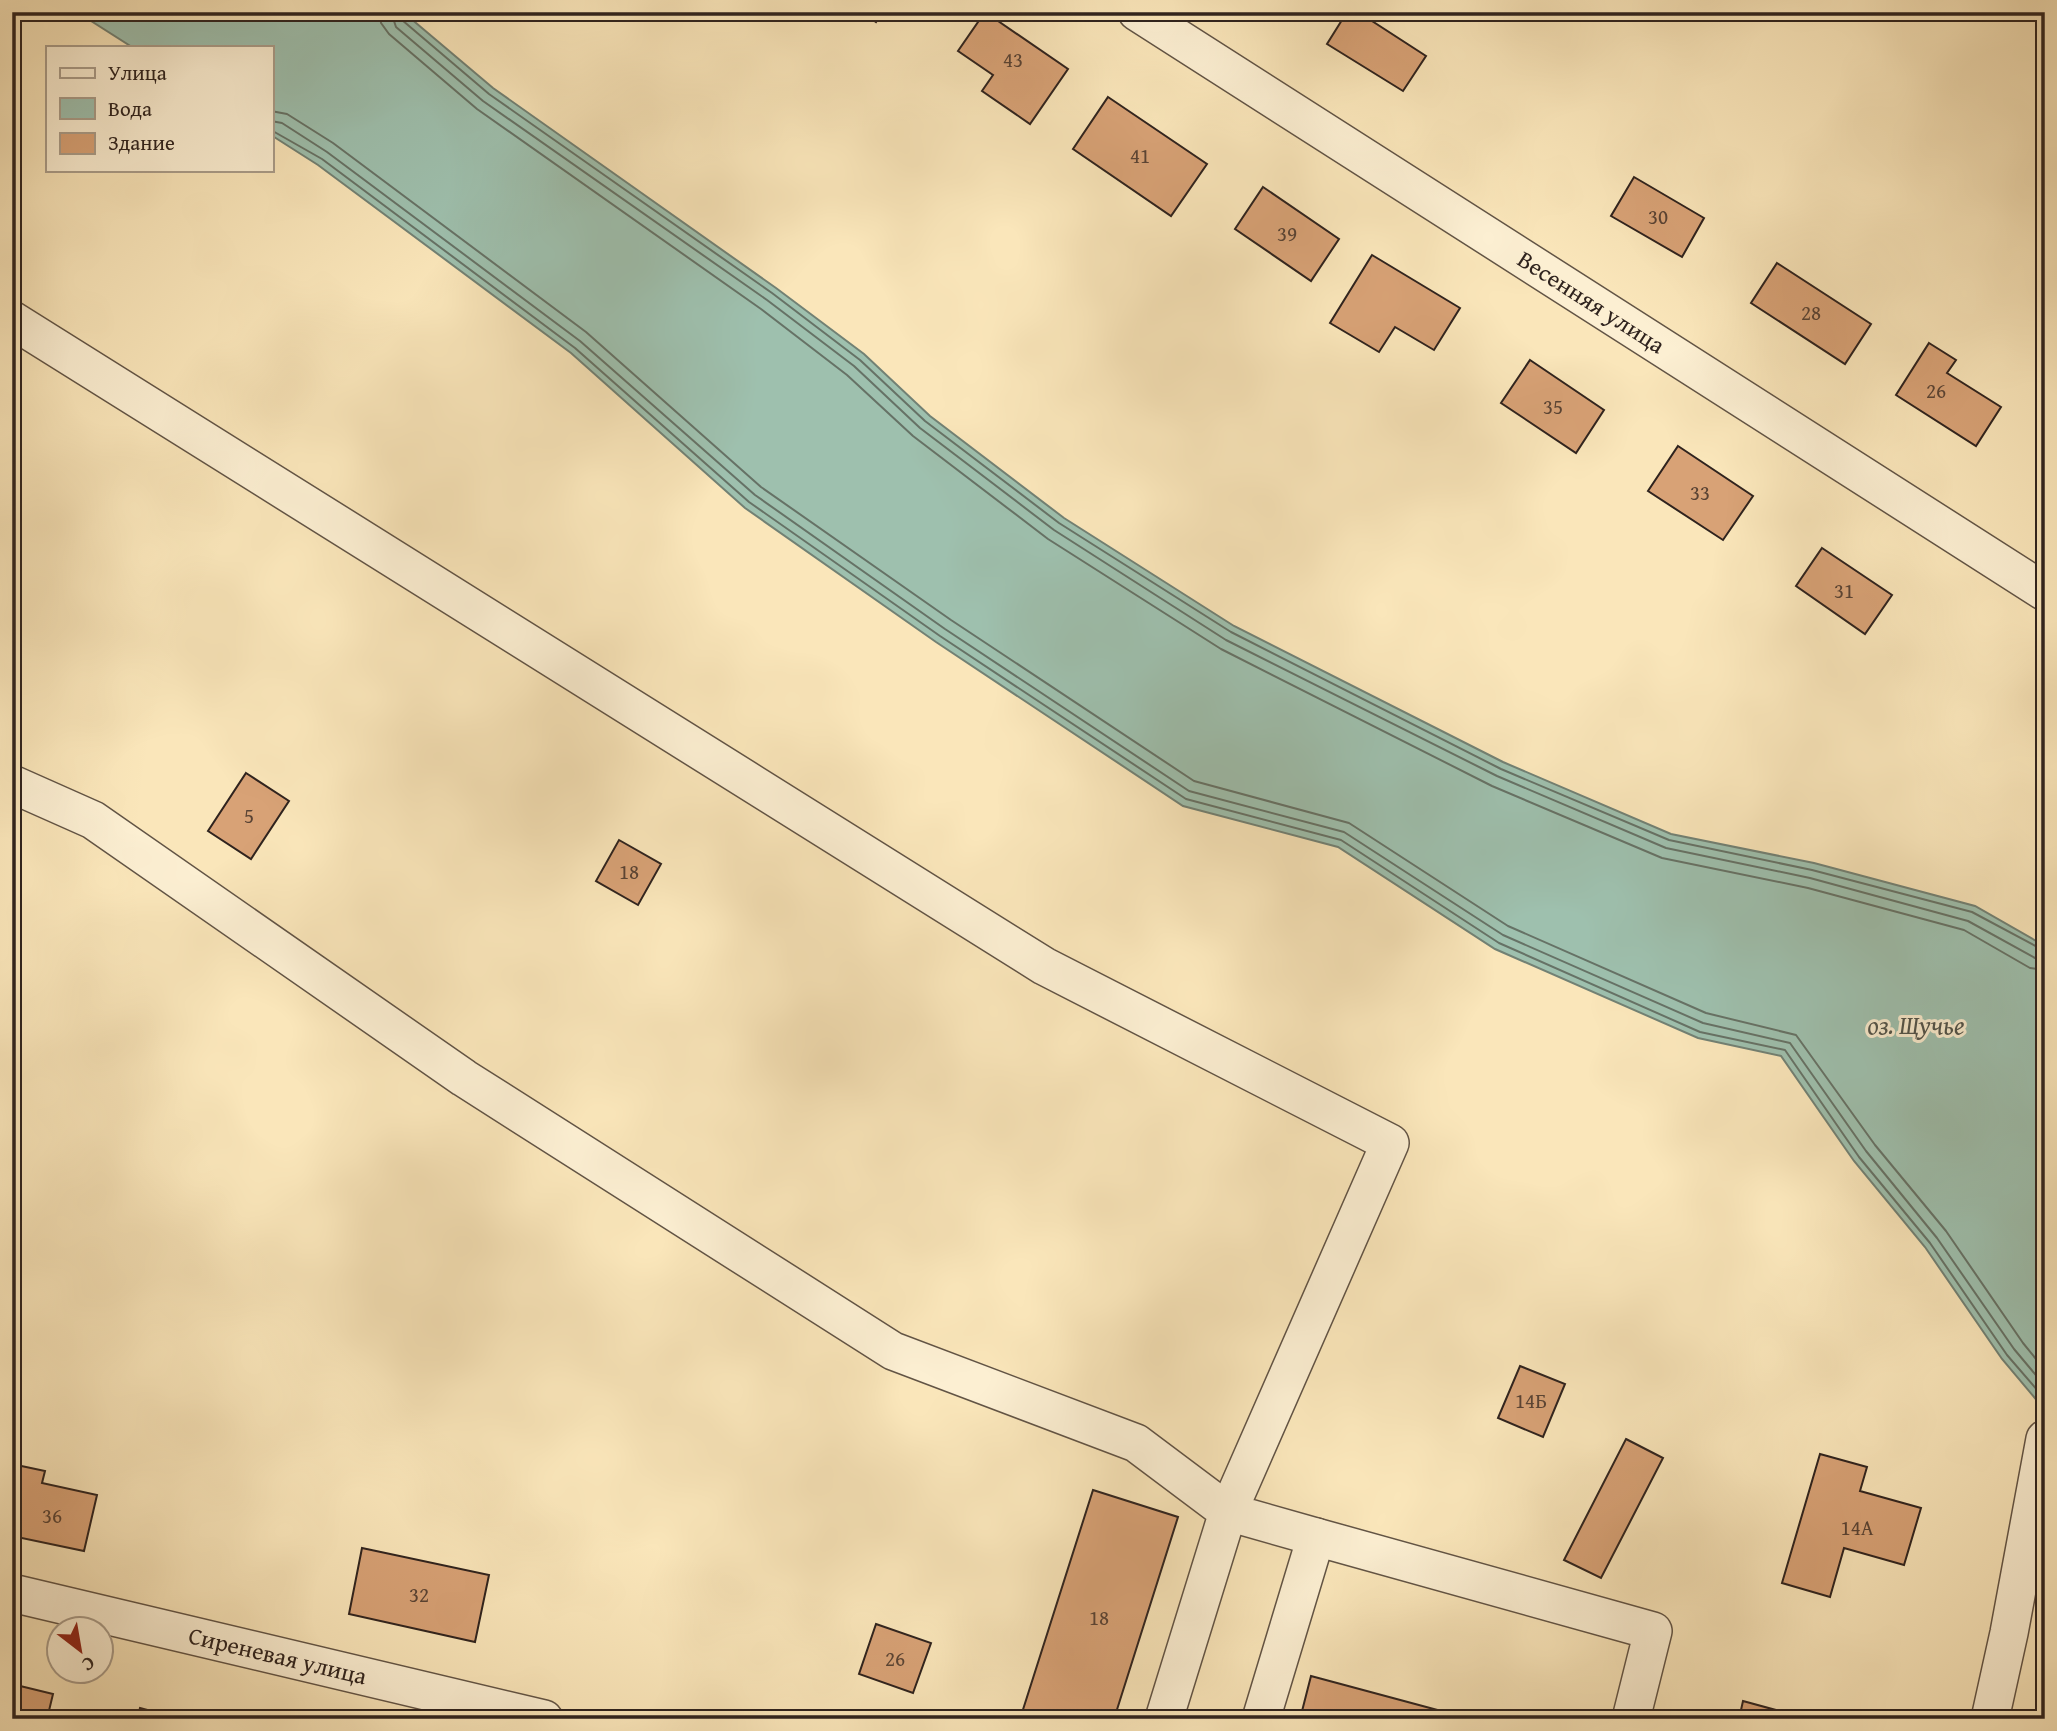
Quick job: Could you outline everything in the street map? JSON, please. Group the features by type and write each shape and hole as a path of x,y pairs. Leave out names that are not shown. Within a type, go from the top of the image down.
{"street":[{"name":"Весенняя улица","path":"1137,12 2045,592"},
{"path":"12,320 1044,966 1390,1143 1228,1512 1164,1719"},
{"path":"12,784 93,820 464,1077 893,1351 1136,1443 1228,1512 1653,1631 1631,1719"},
{"path":"1990,1719 2009,1633 2044,1440"},
{"path":"1261,1719 1316,1537"},
{"name":"Сиреневая улица","path":"12,1593 544,1719"}],"water":[{"name":"оз. Щучье","path":"77,12 403,12 493,88 776,288 864,354 930,416 1064,518 1234,626 1503,762 1671,834 1814,863 1975,906 2045,946 2045,1410 2002,1359 1925,1247 1854,1161 1781,1056 1698,1038 1495,949 1338,847 1183,806 936,642 745,508 571,353 318,165 273,136 273,46 130,46"}],"building":[{"path":"862,12 883,12 876,22"},
{"path":"985,12 1068,69 1030,124 982,91 993,75 958,51"},
{"path":"1347,12 1358,12 1426,56 1403,91 1327,44"},
{"path":"1108,97 1207,164 1171,216 1073,149"},
{"path":"1634,177 1704,218 1682,257 1611,216"},
{"path":"1263,187 1339,239 1311,281 1235,229"},
{"path":"1372,255 1460,308 1434,350 1395,327 1379,352 1330,323"},
{"path":"1777,263 1871,324 1845,364 1751,303"},
{"path":"1929,343 1956,360 1947,373 2001,407 1976,446 1896,395"},
{"path":"1530,360 1604,410 1576,453 1501,403"},
{"path":"1678,446 1753,496 1723,540 1648,491"},
{"path":"1822,548 1892,595 1865,634 1796,586"},
{"path":"246,773 289,801 251,859 208,831"},
{"path":"619,840 661,864 638,905 596,881"},
{"path":"1520,1366 1565,1384 1543,1437 1498,1418"},
{"path":"1626,1439 1663,1458 1601,1578 1564,1560"},
{"path":"1820,1454 1867,1467 1860,1491 1921,1508 1904,1565 1844,1548 1830,1597 1782,1583"},
{"path":"12,1464 45,1471 42,1483 97,1495 84,1551 12,1536"},
{"path":"1093,1490 1178,1517 1114,1719 1020,1719"},
{"path":"362,1548 489,1575 475,1642 349,1614"},
{"path":"876,1624 931,1643 913,1693 859,1674"},
{"path":"1311,1676 1471,1719 1300,1719"},
{"path":"12,1684 53,1694 47,1719 12,1719"},
{"path":"1743,1701 1809,1719 1739,1719"},
{"path":"140,1708 181,1719 137,1719"}]}
